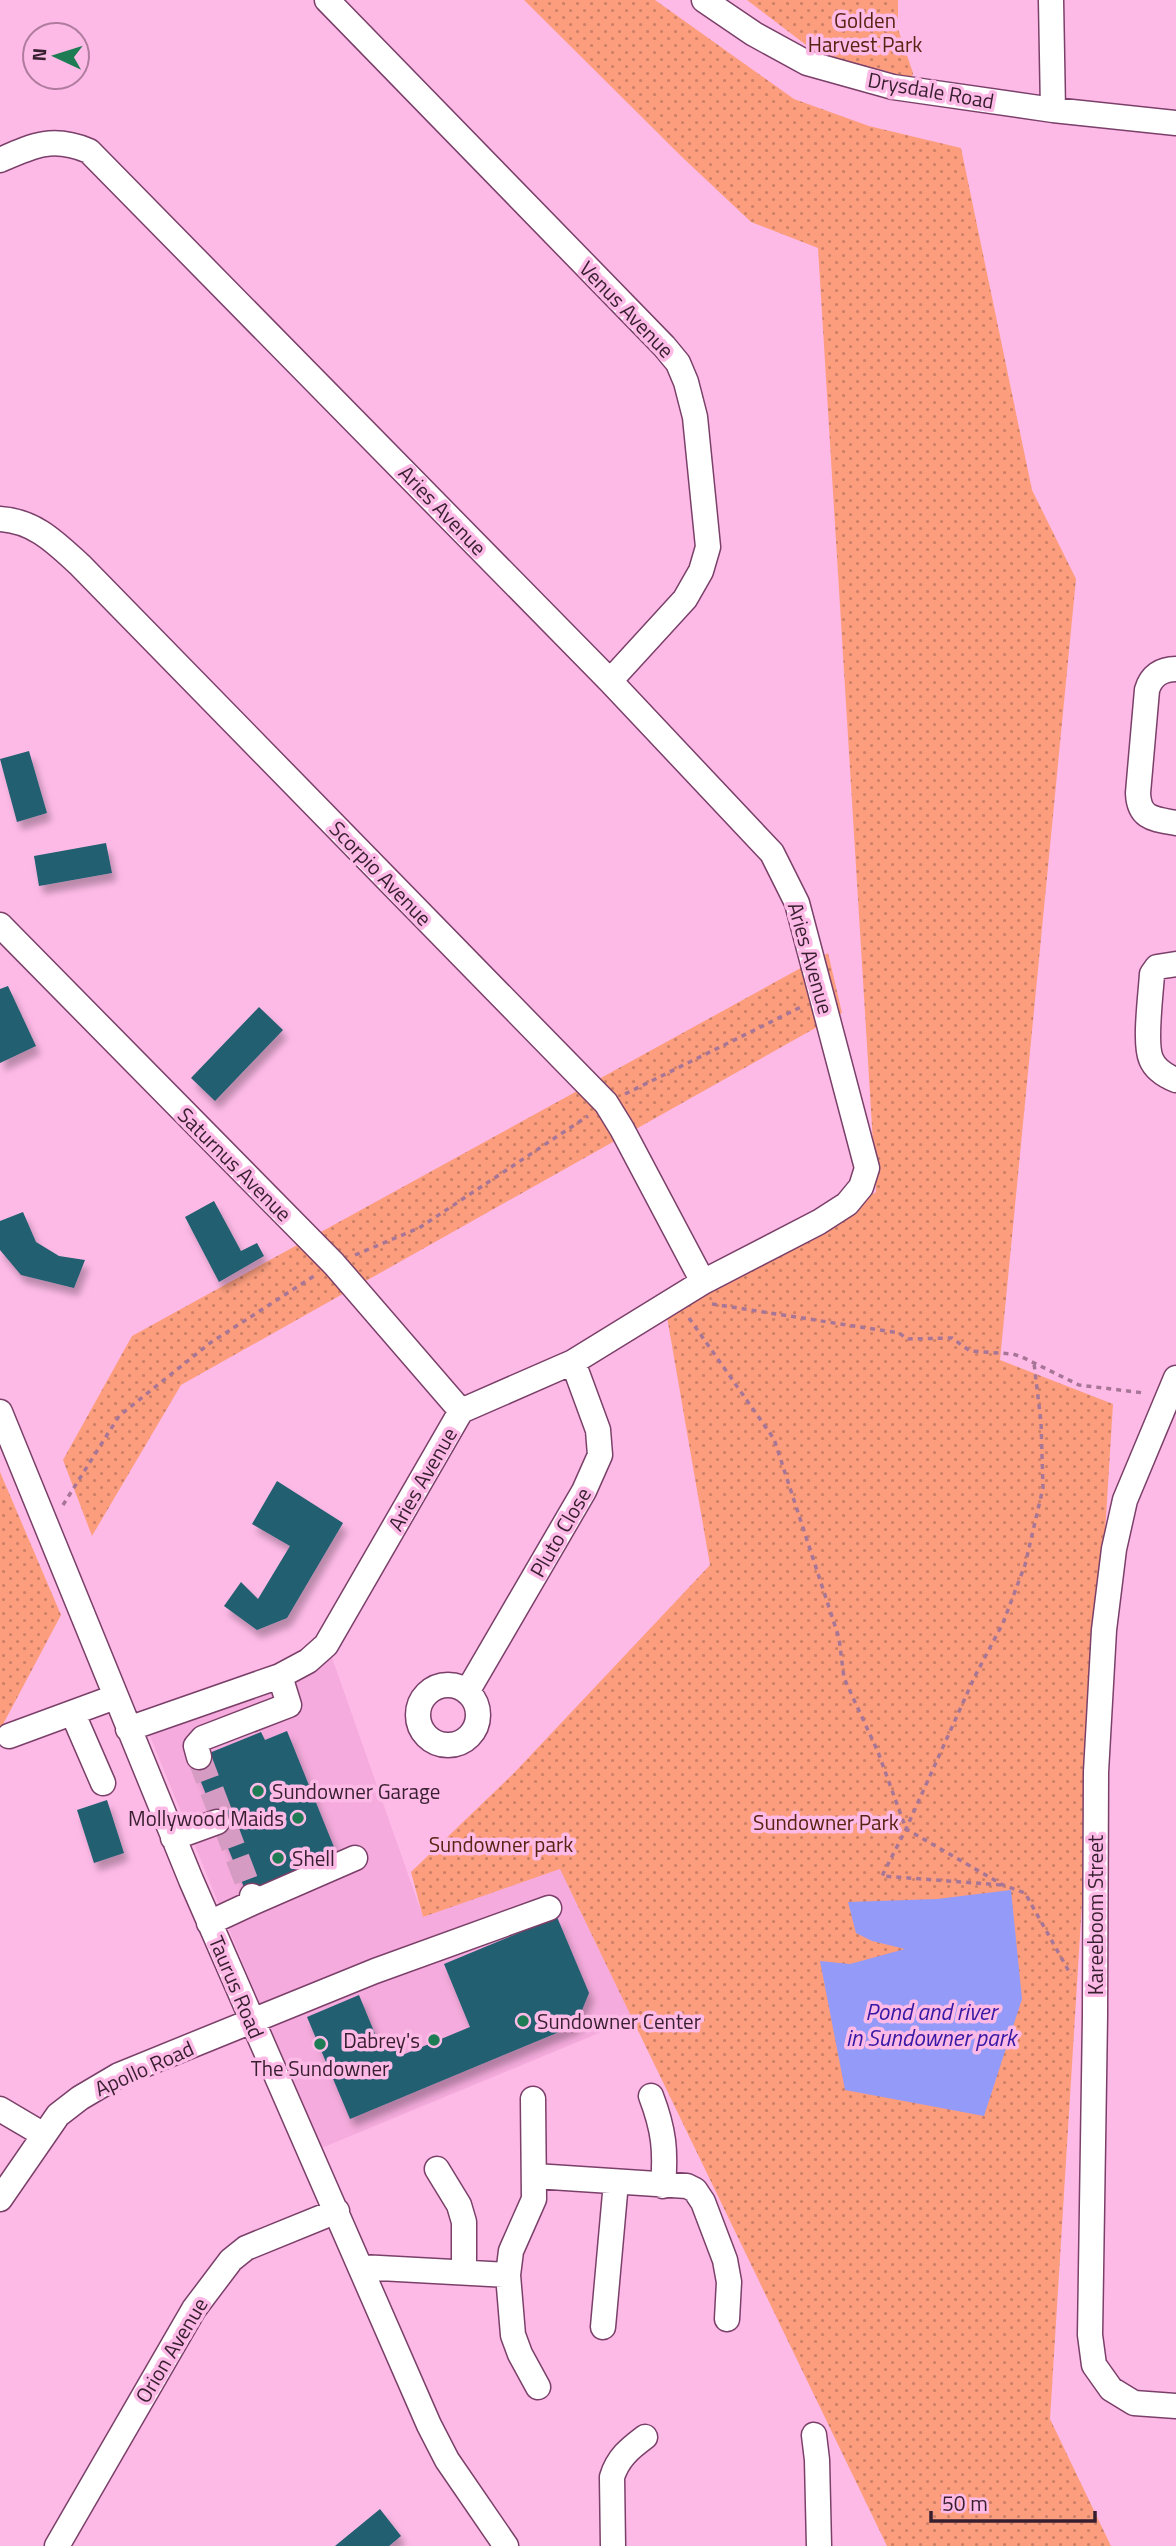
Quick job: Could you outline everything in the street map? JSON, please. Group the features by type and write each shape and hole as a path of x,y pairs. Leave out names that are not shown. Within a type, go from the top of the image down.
{"street":[{"name":"Venus Avenue","path":"327,0 664,346 678,363 686,382 695,418 708,547 701,571 685,599 610,681"},
{"name":"Drysdale Road","path":"704,0 754,34 807,62 893,87 1053,110 1176,122"},
{"path":"1051,0 1053,110"},
{"name":"Aries Avenue","path":"0,160 42,144 72,144 89,151 610,681 772,853 797,904 867,1168 861,1187 847,1204 819,1223 703,1282 573,1362 461,1411 326,1646 308,1661 280,1676 128,1729"},
{"name":"Scorpio Avenue","path":"0,519 26,524 45,533 80,565 606,1103 703,1282"},
{"path":"1176,669 1162,671 1150,680 1138,793 1140,807 1150,818 1176,823"},
{"name":"Saturnus Avenue","path":"0,925 334,1264 461,1411"},
{"path":"1176,964 1157,967 1152,974 1148,1049 1156,1067 1176,1080"},
{"name":"Pluto Close","path":"467,1692 584,1491 600,1455 598,1430 573,1362"},
{"name":"Kareeboom Street","path":"1172,1387 1125,1500 1114,1549 1104,1630 1096,1772 1090,2335 1094,2365 1111,2389 1134,2403 1176,2406"},
{"name":"Taurus Road","path":"0,1412 173,1838 429,2425 447,2459 506,2546"},
{"path":"199,1757 196,1746 203,1738 289,1705 280,1676"},
{"path":"9,1736 115,1698"},
{"path":"73,1714 103,1783"},
{"path":"173,1838 217,1822"},
{"path":"209,1923 253,1899 355,1858"},
{"name":"Apollo Road","path":"0,2199 58,2115 80,2098 119,2075 375,1971 549,1908"},
{"path":"651,2096 665,2143 663,2186"},
{"path":"533,2099 534,2199 512,2251 508,2275 513,2335 538,2387"},
{"path":"0,2109 44,2135"},
{"path":"437,2169 459,2205 464,2222 464,2272"},
{"path":"535,2176 690,2188 699,2194 728,2272 727,2319"},
{"path":"603,2326 616,2182"},
{"name":"Orion Avenue","path":"57,2546 194,2309 231,2260 246,2248 337,2211"},
{"path":"361,2267 508,2275"},
{"path":"814,2435 819,2546"},
{"path":"613,2546 612,2477 624,2454 645,2437"}],"path":[{"path":"47,1530 119,1416 210,1343 334,1264 419,1228 606,1103 822,996"},
{"path":"676,1298 898,1333 907,1339 952,1338 970,1351 1013,1354 1079,1385 1172,1387"},
{"path":"676,1298 774,1439 839,1638 844,1678 878,1752 906,1829 1003,1885 1025,1893 1076,1983"},
{"path":"1003,1885 882,1876 975,1676 1003,1623 1025,1565 1043,1488 1041,1422 1034,1363"}],"shaded area":[{"path":"329,1649 423,1917 560,1868 633,2019 319,2149 143,1719"}],"green space":[{"name":"Sundowner Park","path":"524,0 655,0 794,99 869,126 961,148 1032,490 1076,579 1000,1360 1113,1404 1050,2419 1111,2546 887,2546 560,1869 423,1917 411,1872 514,1773 710,1565 667,1317 876,1192 818,248 751,222"},
{"name":"Golden Harvest Park","path":"747,0 898,0 898,29 913,73 912,78 818,54"},
{"path":"828,953 842,1013 181,1385 92,1536 63,1460 132,1336"},
{"path":"0,1472 61,1615 0,1730"}],"water":[{"name":"Pond and river in Sundowner park","path":"1011,1890 1022,1999 984,2116 845,2090 820,1961 850,1964 905,1949 872,1941 856,1933 848,1902 937,1899"}],"building":[{"path":"29,751 47,813 17,822 0,759"},
{"path":"106,843 112,873 39,886 34,856"},
{"path":"8,986 36,1046 0,1063 0,989"},
{"path":"259,1007 283,1030 215,1101 191,1078"},
{"path":"214,1201 241,1251 257,1243 264,1256 219,1282 185,1217"},
{"path":"23,1212 36,1242 59,1256 85,1260 74,1288 21,1275 0,1250 0,1221"},
{"path":"277,1481 343,1523 287,1618 257,1630 224,1606 241,1582 258,1599 290,1546 252,1524"},
{"name":"Sundowner Garage","path":"287,1731 336,1852 316,1860 319,1868 248,1897 192,1760 261,1732 265,1740"},
{"path":"107,1800 124,1853 94,1863 77,1810"},
{"name":"Sundowner Center","path":"557,1917 589,1993 576,2025 350,2119 307,2017 359,1995 380,2046 394,2040 400,2056 470,2027 444,1964"},
{"path":"380,2509 401,2536 389,2546 335,2546"}],"tunnel":[{"path":"199,1757 252,1896"}],"place":[{"name":"Sundowner Garage","path":"258,1791"},
{"name":"Mollywood Maids","path":"298,1818"},
{"name":"Shell","path":"278,1858"},
{"name":"Sundowner Center","path":"523,2021"},
{"name":"Dabrey's","path":"434,2040"},
{"name":"The Sundowner","path":"320,2044"}],"park label":[{"name":"Sundowner park","path":"501,1844"}]}
